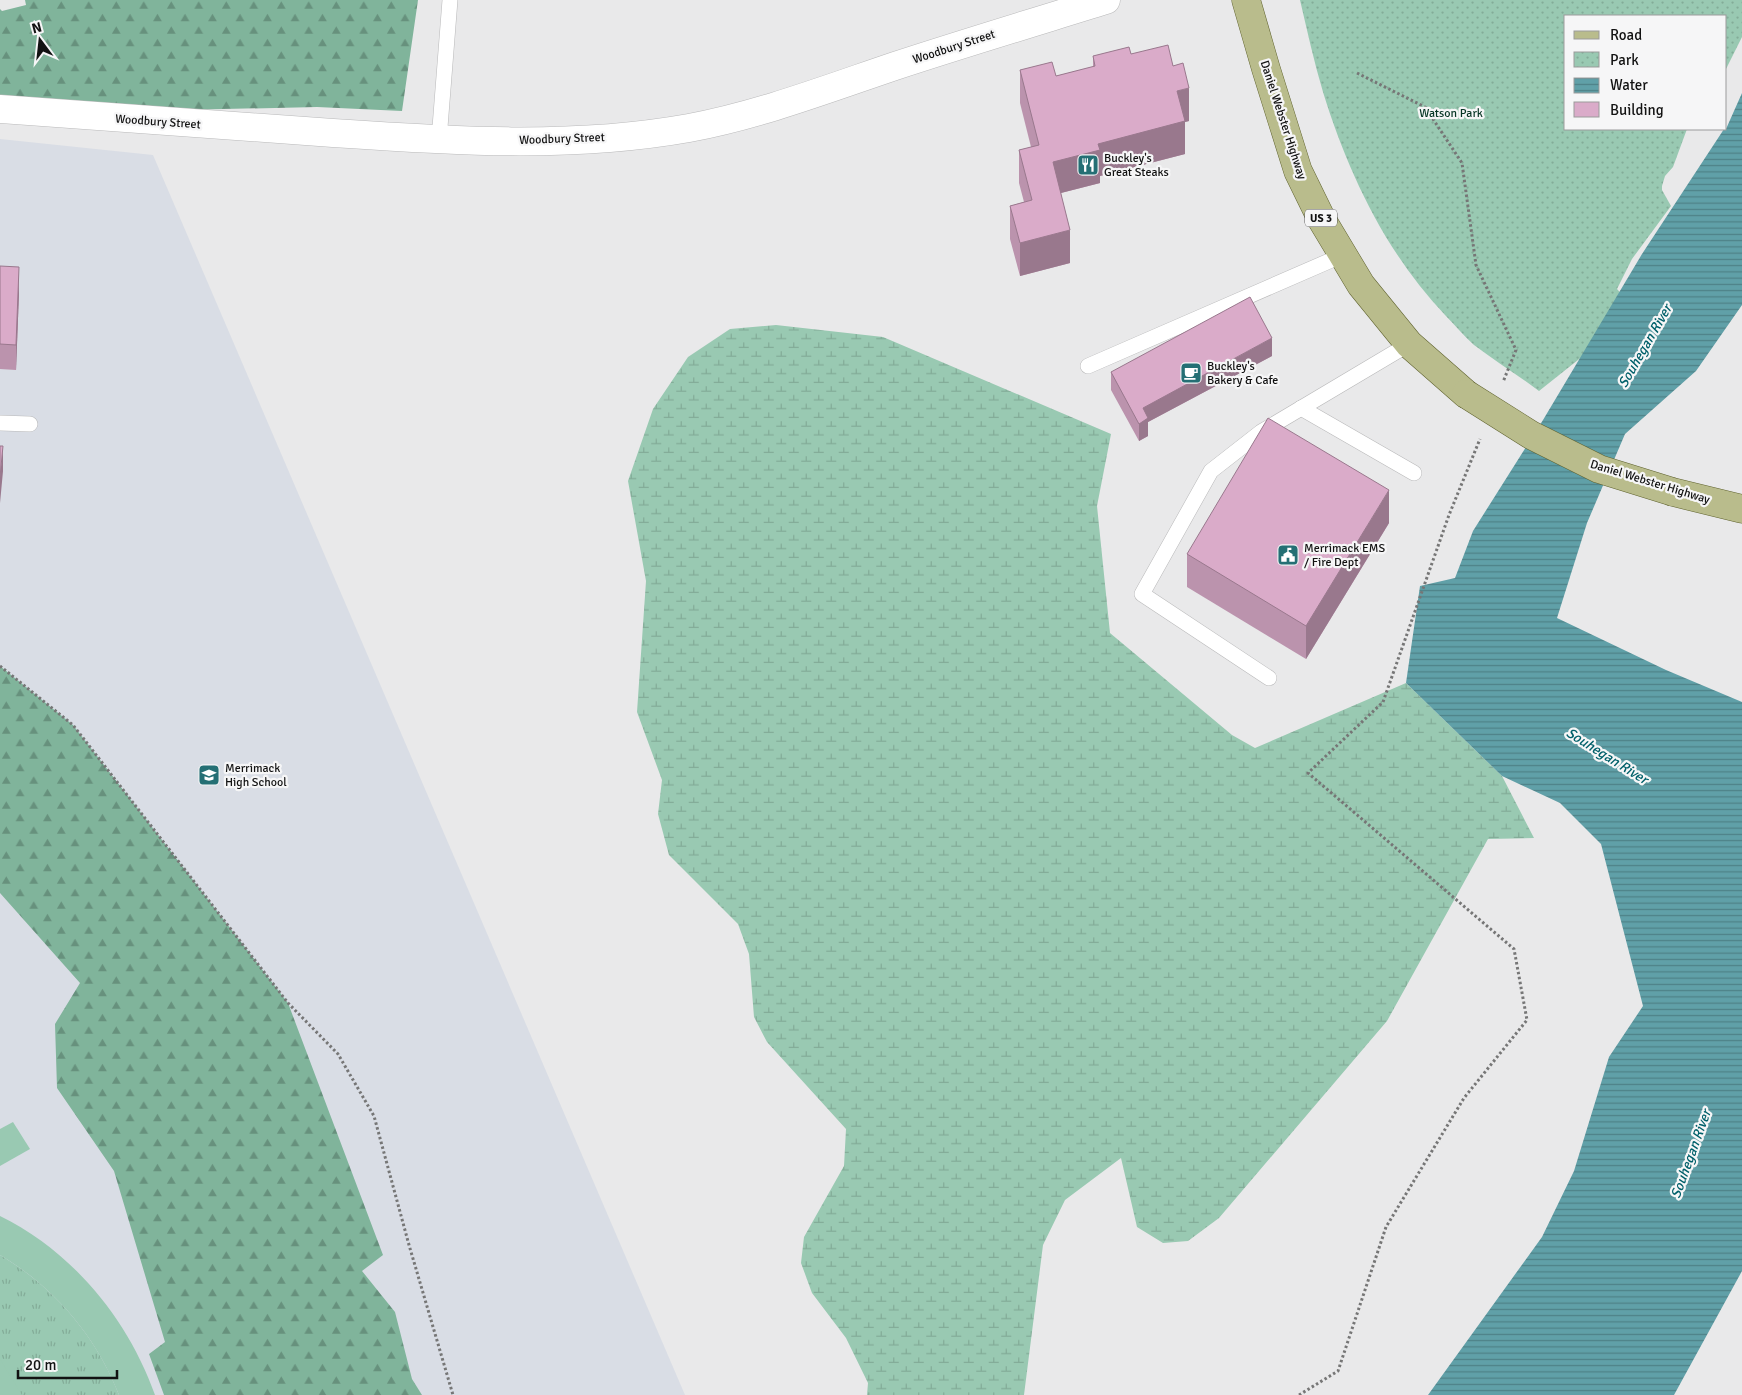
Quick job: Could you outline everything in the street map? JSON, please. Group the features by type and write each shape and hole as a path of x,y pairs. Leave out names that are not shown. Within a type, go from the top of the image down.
{"main road":[{"name":"Daniel Webster Highway","path":"1246,0 1298,171 1322,220 1361,285 1410,344 1466,394 1531,436 1599,469 1673,492 1742,509"}],"street":[{"name":"Woodbury Street","path":"0,109 439,140 528,141 602,139 689,128 770,108 948,48 1106,0"}],"lane":[{"path":"439,140 450,0"},
{"path":"1088,366 1343,255"},
{"path":"1269,678 1142,594 1211,471 1262,432 1410,344"},
{"path":"1301,408 1414,473"},
{"path":"0,423 30,424"}],"path":[{"path":"1356,73 1425,107 1462,163 1476,265 1516,350 1501,386"},
{"path":"1299,1395 1338,1371 1386,1227 1464,1098 1528,1020 1514,949 1308,773 1383,702 1449,515 1482,433"},
{"path":"0,666 73,725 288,1002 338,1054 374,1116 453,1395"}],"shaded area":[{"name":"Merrimack High School","path":"0,139 153,155 685,1395 0,1395"}],"green space":[{"path":"25,0 418,0 402,111 317,107 136,111 0,97 0,9 2,11 26,5"},
{"name":"Watson Park","path":"1300,0 1742,0 1742,37 1727,67 1727,15 1564,15 1564,130 1687,130 1673,167 1665,176 1662,186 1662,190 1671,206 1632,259 1617,289 1629,302 1583,356 1539,391 1482,351 1467,338 1424,291 1387,239 1371,211 1344,152 1317,69"},
{"path":"776,325 883,337 1111,434 1097,506 1110,633 1232,735 1255,748 1406,683 1502,776 1534,838 1488,839 1387,1021 1219,1218 1188,1241 1163,1243 1137,1227 1121,1158 1065,1200 1043,1245 1024,1395 867,1395 868,1383 846,1338 812,1293 801,1263 804,1237 844,1166 846,1129 767,1042 754,1017 749,954 738,924 669,855 658,814 662,780 637,712 646,581 628,481 653,409 688,357 730,329"},
{"path":"0,666 73,725 288,1003 383,1255 362,1271 395,1312 412,1379 422,1395 164,1395 149,1354 165,1342 114,1171 57,1088 55,1024 80,983 0,893"},
{"path":"13,1122 30,1149 0,1166 0,1129"},
{"path":"0,1216 27,1231 51,1248 95,1290 130,1340 144,1367 155,1395 119,1395 98,1353 71,1315 38,1282 0,1255"},
{"path":"0,1255 38,1282 71,1315 98,1353 119,1395 0,1395"},
{"path":"0,1359 22,1395 0,1395"}],"water":[{"name":"Souhegan River","path":"1742,93 1742,305 1696,371 1625,434 1587,523 1557,618 1666,670 1742,702 1742,1271 1674,1395 1428,1395 1542,1237 1574,1171 1609,1057 1643,1006 1601,844 1560,803 1502,776 1406,683 1420,586 1455,578 1473,531 1543,420 1642,254 1723,130 1727,130"}],"building":[{"name":"Buckley's Great Steaks","path":"1168,45 1173,66 1183,63 1189,88 1177,91 1185,121 1098,144 1100,150 1053,162 1070,230 1020,243 1010,206 1032,200 1019,150 1039,145 1020,70 1052,62 1056,76 1095,66 1093,56 1129,47 1131,54"},
{"path":"0,266 19,267 16,345 0,344"},
{"name":"Buckley's Bakery & Cafe","path":"1250,297 1272,338 1143,408 1148,418 1139,424 1111,372"},
{"name":"Merrimack EMS / Fire Dept","path":"1268,418 1389,490 1306,626 1187,554"},
{"path":"0,446 3,446 0,477"}],"place":[{"name":"Buckley's Great Steaks","path":"1088,165"},
{"name":"Buckley's Bakery & Cafe","path":"1191,373"},
{"name":"Merrimack EMS / Fire Dept","path":"1288,555"},
{"name":"Merrimack High School","path":"209,775"}]}
